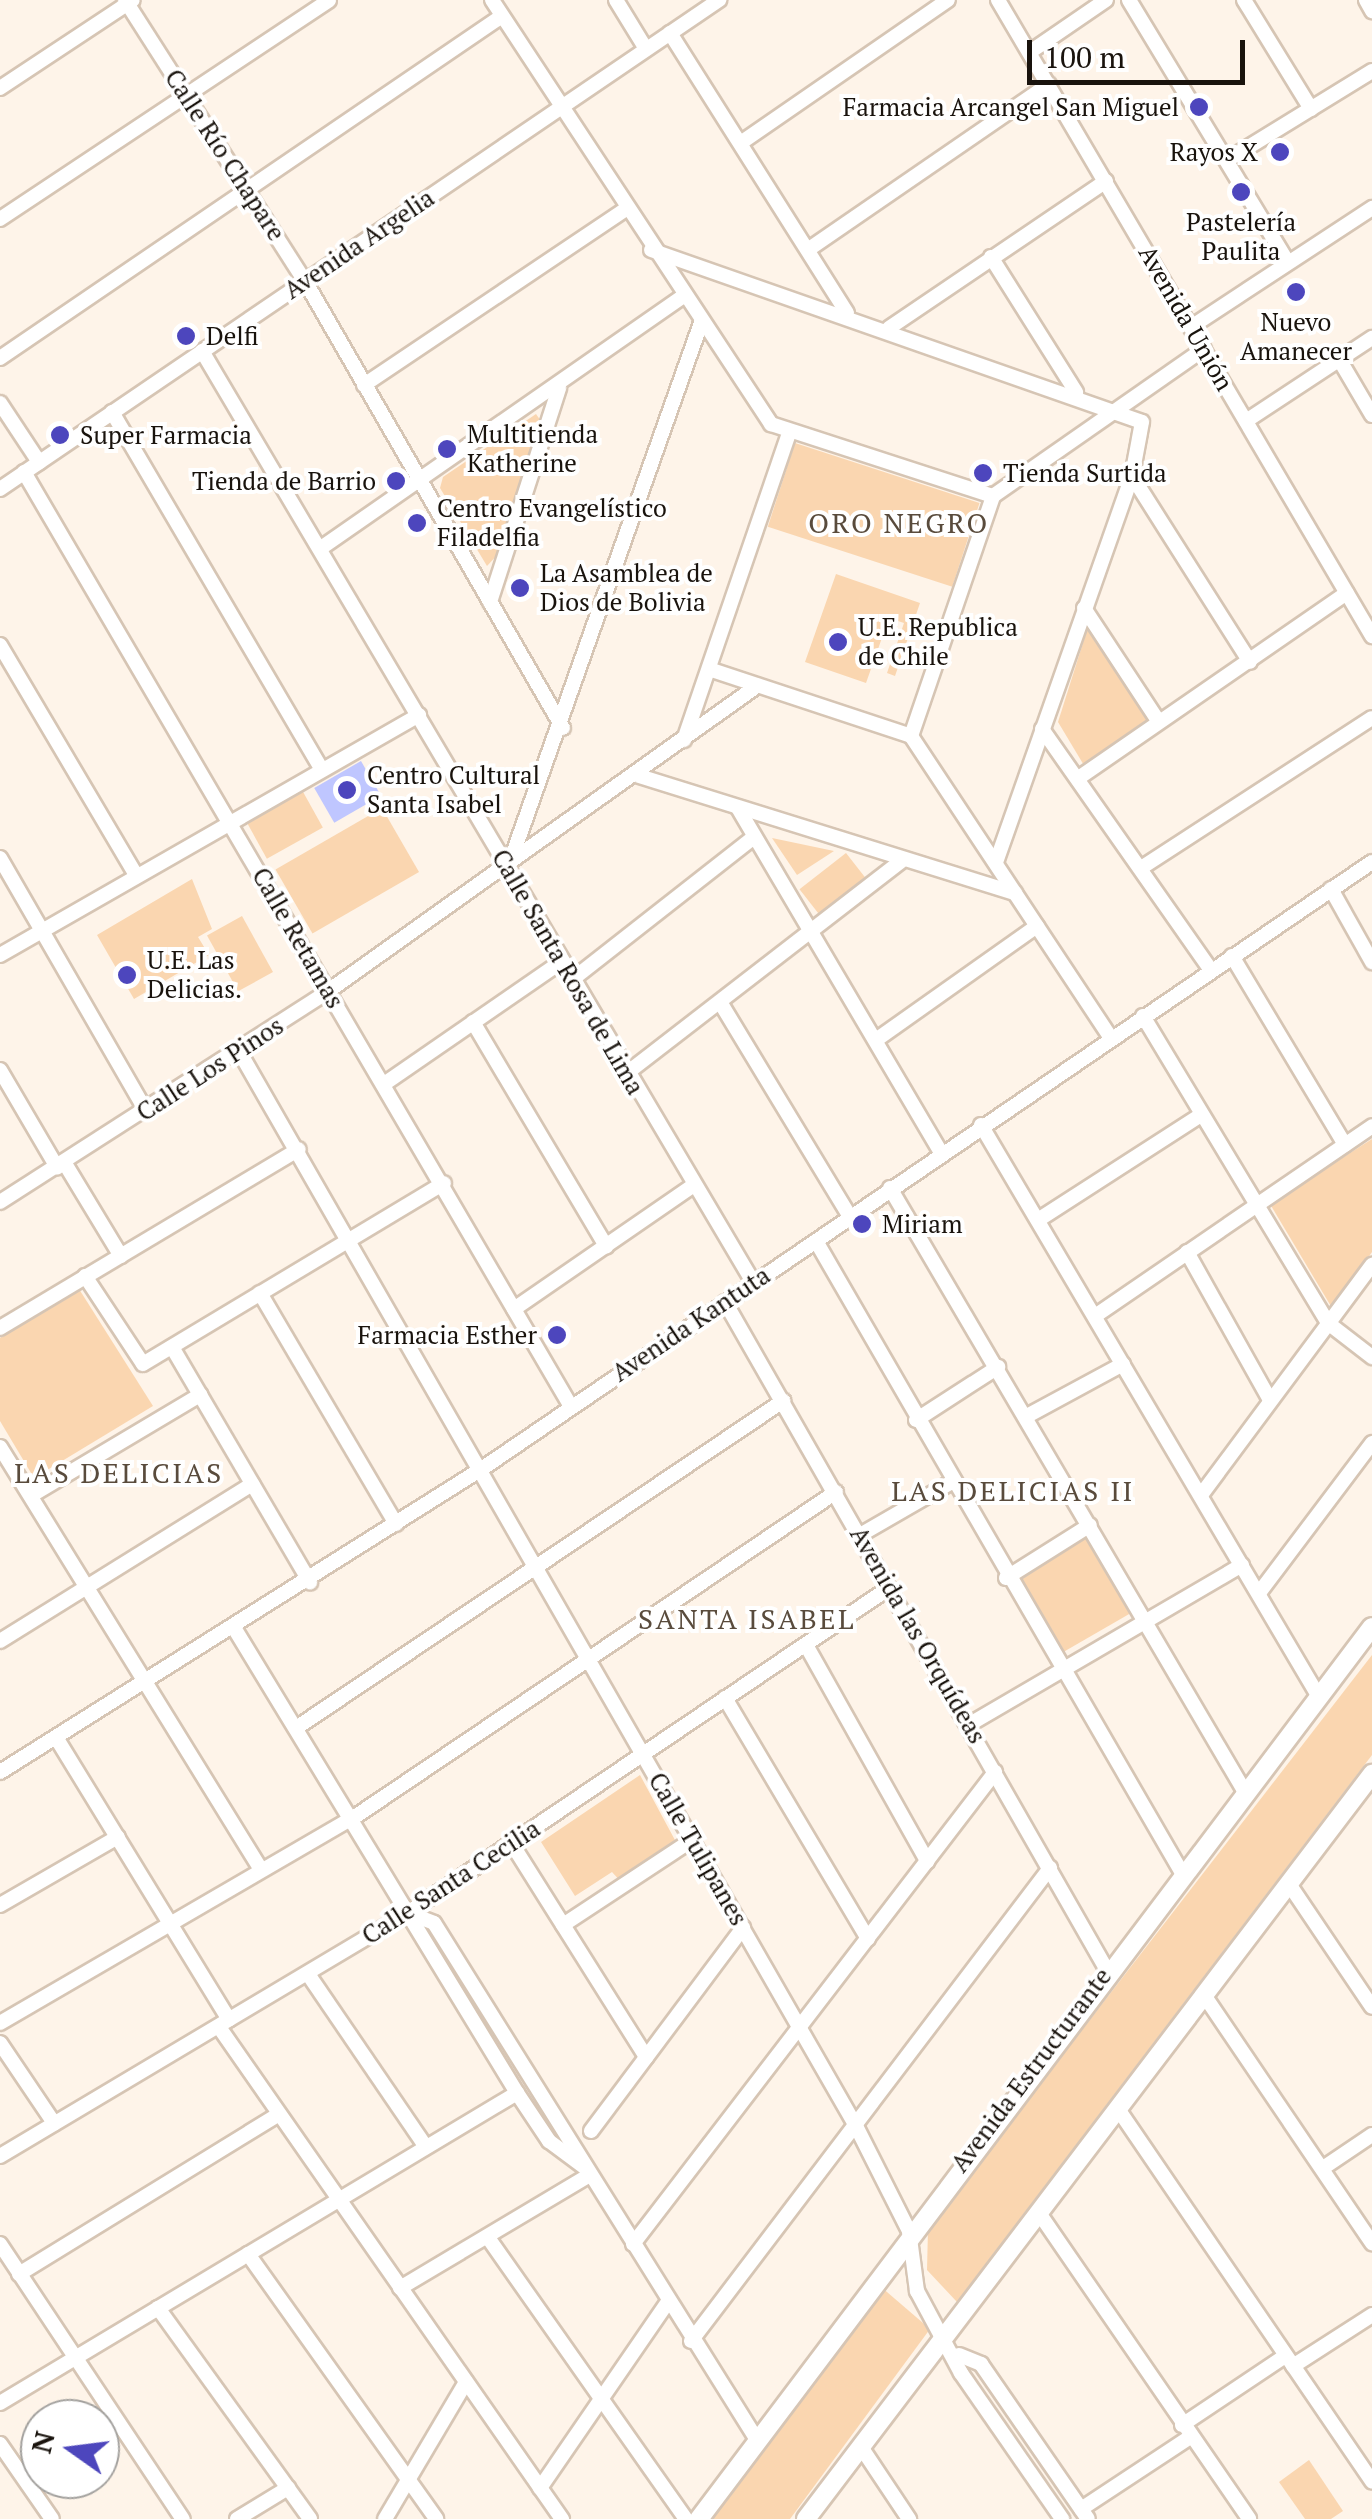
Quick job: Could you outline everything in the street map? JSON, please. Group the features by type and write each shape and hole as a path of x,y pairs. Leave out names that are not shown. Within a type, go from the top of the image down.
{"main road":[{"name":"Avenida Estructurante","path":"699,2519 909,2231 1372,1627"},
{"path":"806,2519 1371,1777"}],"street":[{"path":"0,219 329,0"},
{"path":"492,0 558,110 772,424 993,496"},
{"path":"616,0 646,49"},
{"name":"Avenida Argelia","path":"0,488 718,0"},
{"path":"742,142 948,0"},
{"name":"Avenida Unión","path":"998,0 1372,636"},
{"path":"1030,52 1106,0"},
{"path":"1129,0 1288,263"},
{"path":"1244,0 1311,109"},
{"path":"1366,0 1372,11"},
{"path":"0,88 128,1"},
{"name":"Calle Río Chapare","path":"128,1 305,281 563,728"},
{"path":"0,358 502,16"},
{"path":"670,33 809,248 847,314"},
{"path":"1228,160 1372,71"},
{"path":"809,248 1049,84"},
{"path":"889,328 1106,181"},
{"path":"364,385 627,208"},
{"path":"1191,327 1372,208"},
{"path":"651,250 1076,393 1122,410 1147,430 996,863"},
{"path":"991,257 1076,393"},
{"path":"321,548 559,387 683,296"},
{"path":"508,869 563,728 701,322"},
{"path":"1246,421 1372,338"},
{"path":"911,736 993,496 1204,350"},
{"name":"Calle Santa Rosa de Lima","path":"202,352 753,1282"},
{"path":"1339,359 1372,415"},
{"path":"490,602 559,387"},
{"path":"0,403 39,462"},
{"path":"112,412 321,768"},
{"path":"684,741 790,433"},
{"name":"Calle Retamas","path":"24,472 444,1183 570,1405"},
{"path":"1132,476 1250,662"},
{"path":"1080,778 1347,593"},
{"path":"1084,608 1159,722"},
{"path":"0,645 136,873"},
{"path":"710,669 911,736 1111,1038"},
{"name":"Calle Los Pinos","path":"0,1202 328,992 640,776 758,686"},
{"path":"0,955 230,818 420,716"},
{"path":"1141,868 1372,718"},
{"path":"1042,730 1080,778 1211,970"},
{"path":"640,776 902,861 1015,893"},
{"path":"738,808 941,1152"},
{"path":"573,979 754,837"},
{"path":"0,858 146,1111"},
{"path":"627,1073 723,1007 902,861"},
{"name":"Avenida Kantuta","path":"0,1772 236,1630 484,1468 570,1405 1372,862"},
{"path":"1331,889 1372,962"},
{"path":"876,1040 1037,926"},
{"path":"1232,956 1345,1145"},
{"path":"384,1084 562,960"},
{"path":"723,1007 850,1217"},
{"path":"1143,1016 1328,1323 1372,1357"},
{"path":"473,1022 606,1246"},
{"name":"Calle Tulipanes","path":"239,1050 484,1468 856,2126 909,2231"},
{"path":"0,1070 121,1256"},
{"path":"1038,1220 1202,1116"},
{"path":"982,1125 1319,1697"},
{"path":"1094,1316 1372,1126"},
{"path":"0,1328 299,1150"},
{"path":"85,1276 143,1364 444,1183"},
{"path":"514,1309 694,1185"},
{"path":"890,1188 1246,1792"},
{"path":"816,1241 1060,1673 1182,1873"},
{"path":"1187,1252 1270,1400"},
{"path":"1200,1495 1372,1265"},
{"path":"260,1292 396,1524"},
{"name":"Avenida las Orquídeas","path":"725,1302 970,1724 1107,1970"},
{"path":"172,1347 310,1582"},
{"path":"1027,1416 1123,1364"},
{"path":"916,1420 998,1367"},
{"path":"32,1495 200,1395"},
{"path":"296,1728 784,1400"},
{"path":"1259,1593 1372,1444"},
{"path":"0,1448 261,1869"},
{"path":"860,1535 950,1483"},
{"path":"0,1641 252,1484"},
{"path":"0,2023 356,1816 836,1492"},
{"path":"1006,1578 1090,1526"},
{"path":"970,1724 1242,1564"},
{"name":"Calle Santa Cecilia","path":"0,2156 414,1913 890,1588"},
{"path":"236,1630 356,1816 414,1913 419,1938 548,2142 586,2172"},
{"path":"806,1644 928,1861"},
{"path":"726,1698 868,1939"},
{"path":"57,1739 173,1923 224,2023 279,2114 562,2519"},
{"path":"634,2244 994,1772"},
{"path":"0,1904 118,1837"},
{"path":"563,1925 692,1840"},
{"path":"512,1844 646,2057"},
{"path":"691,2341 1050,1868"},
{"path":"1289,1884 1372,2007"},
{"path":"414,1913 434,1923 756,2440"},
{"path":"591,2131 743,1928"},
{"path":"308,1974 426,2147"},
{"path":"1204,1995 1372,2243"},
{"path":"0,2043 54,2123"},
{"path":"0,2403 517,2092"},
{"path":"1118,2109 1372,2482"},
{"path":"19,2274 279,2114"},
{"path":"1323,2168 1372,2135"},
{"path":"400,2288 489,2240 586,2172"},
{"path":"1039,2212 1249,2519"},
{"path":"909,2231 916,2290 959,2355 961,2373 1062,2519"},
{"path":"489,2240 596,2400 686,2519"},
{"path":"0,2244 182,2519"},
{"path":"248,2254 436,2519"},
{"path":"540,2488 596,2400 668,2302"},
{"path":"158,2308 310,2519"},
{"path":"959,2355 981,2364 1084,2514 1186,2431 1289,2361 1372,2315"},
{"path":"386,2519 466,2382"},
{"path":"0,2444 52,2519"},
{"path":"861,2446 909,2519"},
{"path":"237,2519 288,2488"}],"shaded area":[{"path":"536,414 543,424 500,552 487,566 440,488 443,477"},
{"path":"795,443 980,503 952,587 768,527"},
{"path":"836,574 920,603 895,676 887,673 904,623 889,618 866,683 805,662"},
{"path":"1088,627 1150,720 1088,772 1058,722"},
{"path":"302,790 323,828 267,859 246,821"},
{"path":"382,808 419,872 312,934 275,870"},
{"path":"772,838 834,851 797,875"},
{"path":"846,853 867,880 820,916 800,889"},
{"path":"192,879 212,929 198,937 209,955 134,999 97,935"},
{"path":"242,916 273,972 238,991 207,935"},
{"path":"1372,1139 1372,1252 1332,1308 1270,1204"},
{"path":"79,1289 153,1406 34,1478 0,1421 0,1338"},
{"path":"1087,1538 1130,1613 1060,1654 1017,1578"},
{"path":"1372,1655 1372,1755 957,2302 927,2270 928,2229"},
{"path":"640,1775 676,1842 623,1884 612,1872 575,1896 541,1842"},
{"path":"880,2286 930,2329 790,2519 709,2519"},
{"path":"1309,2460 1343,2511 1331,2519 1305,2519 1279,2482"}],"building":[{"name":"Centro Cultural Santa Isabel","path":"361,761 381,796 334,823 314,788"}],"place":[{"name":"Farmacia Arcangel San Miguel","path":"1199,107"},
{"name":"Rayos X","path":"1280,152"},
{"name":"Pastelería Paulita","path":"1241,192"},
{"name":"Nuevo Amanecer","path":"1296,292"},
{"name":"Delfi","path":"186,336"},
{"name":"Super Farmacia","path":"60,435"},
{"name":"Multitienda Katherine","path":"447,449"},
{"name":"Tienda Surtida","path":"983,473"},
{"name":"Tienda de Barrio","path":"396,481"},
{"name":"Centro Evangelístico Filadelfia","path":"417,523"},
{"name":"La Asamblea de Dios de Bolivia","path":"520,588"},
{"name":"U.E. Republica de Chile","path":"838,642"},
{"name":"Centro Cultural Santa Isabel","path":"347,790"},
{"name":"U.E. Las Delicias.","path":"127,975"},
{"name":"Miriam","path":"862,1224"},
{"name":"Farmacia Esther","path":"557,1335"}],"district":[{"name":"ORO NEGRO","path":"899,523"},
{"name":"LAS DELICIAS","path":"119,1473"},
{"name":"LAS DELICIAS II","path":"1013,1491"},
{"name":"SANTA ISABEL","path":"747,1619"}]}
